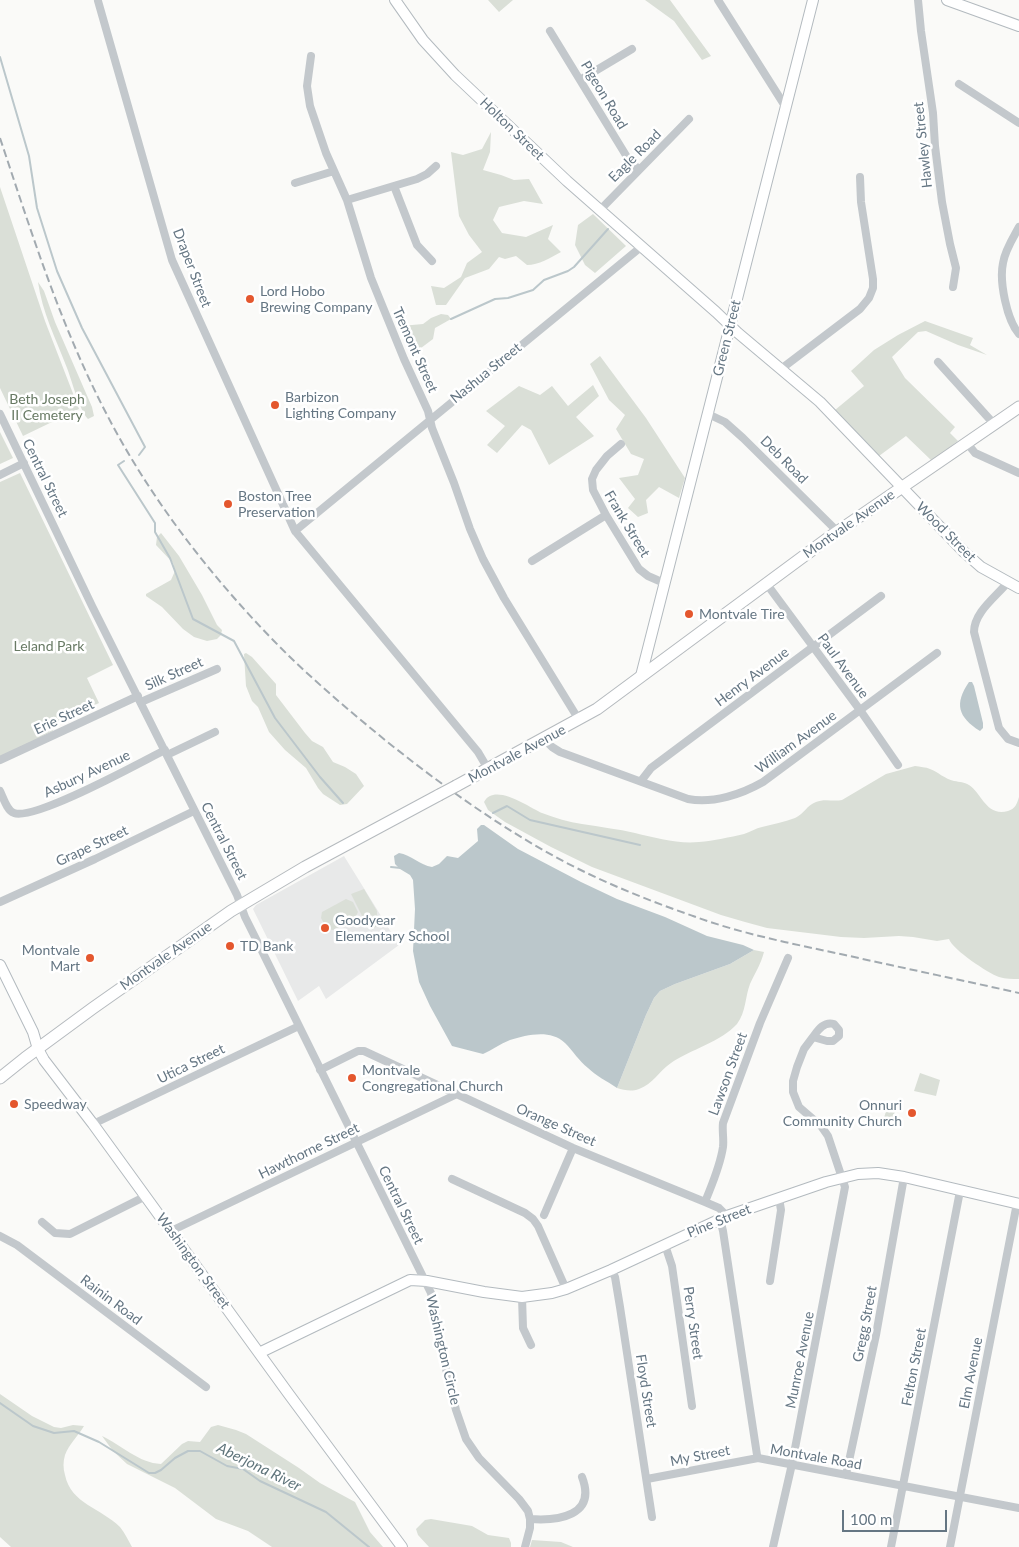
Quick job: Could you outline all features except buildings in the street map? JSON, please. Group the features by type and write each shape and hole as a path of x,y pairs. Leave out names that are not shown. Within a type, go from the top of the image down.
{"main road":[{"name":"Montvale Avenue","path":"0,1078 38,1048 230,911 305,867 488,770 579,720 604,704 837,531 1019,407"}],"street":[{"name":"Holton Street","path":"395,0 423,40 450,70 535,152 641,247"},
{"path":"718,0 786,106"},
{"name":"Green Street","path":"641,676 814,0"},
{"name":"Hawley Street","path":"918,0 933,113 942,202 956,267 953,287"},
{"path":"947,0 1019,26"},
{"name":"Draper Street","path":"98,1 172,260 295,531"},
{"name":"Pigeon Road","path":"550,31 627,157 639,170"},
{"path":"580,80 632,49"},
{"name":"Tremont Street","path":"311,56 307,86 308,101 326,153 347,200 374,287 430,418 432,428 482,559 579,720"},
{"path":"959,84 1019,123"},
{"name":"Eagle Road","path":"600,210 689,119"},
{"path":"347,200 421,178 436,166"},
{"path":"295,183 334,171"},
{"path":"780,369 860,309 867,302 871,293 874,279 861,202 860,177"},
{"path":"394,186 417,245 432,261"},
{"path":"1019,227 1003,261 1002,270 1009,316 1019,334"},
{"path":"641,247 731,327 820,402 901,487"},
{"name":"Nashua Street","path":"295,531 430,418 641,247"},
{"path":"938,362 994,424"},
{"name":"Central Street","path":"0,414 92,606 241,905 424,1280"},
{"name":"Deb Road","path":"708,414 726,422 837,531"},
{"path":"967,443 976,453 1019,473"},
{"name":"Frank Street","path":"621,444 596,470 592,479 594,493 642,572 652,579 664,583"},
{"path":"0,475 24,463"},
{"name":"Wood Street","path":"901,487 964,552 982,567 1019,588"},
{"path":"532,561 606,515"},
{"path":"295,531 478,752 488,770"},
{"path":"1008,582 978,617 974,624 974,632 998,728 1008,739 1019,743"},
{"name":"Paul Avenue","path":"766,583 860,710 898,765"},
{"name":"Henry Avenue","path":"641,781 650,768 881,596"},
{"name":"William Avenue","path":"544,739 560,752 691,799 721,798 763,782 937,653"},
{"name":"Silk Street","path":"139,699 217,669"},
{"name":"Erie Street","path":"0,760 139,699"},
{"path":"166,753 216,732"},
{"name":"Asbury Avenue","path":"0,791 8,808 18,814 54,804 81,793 166,753"},
{"name":"Grape Street","path":"0,902 194,811"},
{"name":"Lawson Street","path":"705,1202 721,1157 724,1139 723,1123 760,1023 788,958"},
{"name":"Washington Street","path":"0,965 33,1032 45,1062 146,1196 402,1547"},
{"name":"Utica Street","path":"93,1124 299,1026"},
{"path":"813,1037 800,1058 793,1081 793,1092 799,1107 820,1124 827,1134 843,1177"},
{"name":"Orange Street","path":"320,1070 361,1051 574,1148 719,1208 724,1218"},
{"name":"Hawthorne Street","path":"171,1231 457,1094"},
{"path":"544,1215 574,1148"},
{"name":"Pine Street","path":"424,1280 484,1292 522,1297 546,1295 566,1289 611,1270 724,1218 779,1198 858,1174 872,1173 904,1177 1018,1204"},
{"name":"Munroe Avenue","path":"773,1547 792,1464 845,1188 843,1177"},
{"name":"Gregg Street","path":"846,1475 878,1326 904,1177"},
{"path":"452,1179 525,1213 533,1219 538,1226 566,1289"},
{"name":"Felton Street","path":"891,1547 960,1191"},
{"path":"42,1222 55,1233 70,1234 146,1196"},
{"path":"770,1282 781,1210 779,1198"},
{"name":"Elm Avenue","path":"950,1547 1018,1204"},
{"name":"Montvale Road","path":"724,1218 723,1231 758,1458 1018,1507"},
{"name":"Rainin Road","path":"0,1236 17,1245 206,1387"},
{"name":"Perry Street","path":"665,1245 672,1266 692,1406"},
{"name":"Floyd Street","path":"611,1270 620,1307 652,1517"},
{"name":"Washington Circle","path":"259,1353 406,1281 411,1279 424,1280 432,1296 446,1369 456,1410 466,1439 480,1458 522,1502 530,1519"},
{"path":"522,1297 523,1328 531,1344"},
{"name":"My Street","path":"647,1478 758,1458"},
{"path":"526,1547 530,1519 558,1519 568,1516 580,1506 586,1493 582,1477"},
{"path":"1018,1507 1019,1499"}],"shaded area":[{"path":"969,682 972,682 974,686 983,723 983,728 980,731 967,721 961,710 961,697"},
{"path":"484,825 518,849 617,899 665,917 707,936 743,945 754,950 730,964 660,991 654,998 646,1015 617,1088 591,1071 565,1043 552,1036 538,1034 517,1038 483,1054 452,1046 419,982 413,951 415,909 413,880 410,875 395,864 394,856 399,853 403,854 432,867 439,864 447,856 458,858 478,841 477,829"},
{"name":"Goodyear Elementary School","path":"344,856 399,945 326,999 319,986 298,1001 253,909 256,905"}],"green space":[{"path":"488,0 513,0 499,12"},
{"path":"645,0 670,0 711,56 702,60 674,21"},
{"path":"491,132 490,152 483,170 514,180 529,179 543,204 524,201 499,207 493,220 502,233 526,237 553,225 548,239 561,252 531,265 527,265 516,256 505,259 499,257 489,269 465,278 446,305 436,305 431,286 444,288 461,277 467,263 482,252 469,235 459,216 451,152 463,155 482,149"},
{"name":"Beth Joseph II Cemetery","path":"0,187 45,321 79,409 23,436 0,388"},
{"path":"593,214 626,246 595,273 585,265 575,245 578,225"},
{"path":"38,282 44,291 55,322 92,407 94,416 88,419 79,402 50,325"},
{"path":"441,314 448,315 451,319 435,328 433,339 417,351 410,348 404,342 401,326 423,324"},
{"path":"925,321 973,338 970,345 987,355 926,331 918,332 892,357 905,378 955,427 950,433 958,441 932,461 906,436 879,456 835,410 864,386 851,371 874,350"},
{"path":"600,356 646,418 685,478 679,498 659,487 646,500 648,513 638,517 628,508 635,499 619,478 638,475 644,459 631,454 616,429 625,415 609,400 590,364"},
{"path":"593,385 599,396 576,417 594,436 549,465 531,430 522,425 497,453 487,445 505,426 486,411 519,386 540,395 552,386 568,406"},
{"path":"0,432 13,458 0,464"},
{"name":"Leland Park","path":"20,473 113,665 87,678 99,703 51,725 53,731 0,757 0,482"},
{"path":"161,533 179,556 217,625 222,630 221,635 217,639 207,641 194,637 183,629 162,607 146,596 146,594 171,580 175,571 173,563 156,545 157,537"},
{"path":"246,653 252,657 276,684 276,695 312,741 323,747 333,762 356,774 364,786 347,804 340,805 323,794 306,768 285,750 269,732 246,686 244,654"},
{"path":"915,766 928,768 951,780 969,785 989,808 994,811 1001,812 1012,809 1019,797 1019,979 1002,978 987,971 971,961 949,939 937,941 899,936 841,937 767,928 721,915 592,867 505,822 488,810 484,802 489,796 495,794 503,795 542,813 567,821 667,840 699,842 744,834 795,818 816,802 842,800 886,774"},
{"path":"364,889 377,911 377,926 372,930 366,922 373,916 371,915 364,920 351,894"},
{"path":"346,899 353,902 358,912 355,918 333,930 327,929 321,918 322,912"},
{"path":"754,950 764,952 750,984 742,1015 737,1024 715,1040 671,1063 644,1087 630,1091 617,1088 646,1015 654,998 660,991 730,964"},
{"path":"920,1073 940,1080 936,1096 914,1091"},
{"path":"889,1102 897,1104 891,1126 882,1124"},
{"path":"0,1394 32,1416 54,1427 84,1426 65,1455 64,1467 68,1485 80,1499 120,1527 132,1547 11,1547 0,1537"},
{"path":"218,1425 246,1434 320,1483 355,1502 370,1532 383,1547 272,1547 248,1531 216,1519 175,1488 127,1464 113,1451 102,1436 138,1457 161,1464 182,1444 188,1441 200,1442 211,1427"},
{"path":"431,1519 472,1526 488,1535 509,1538 511,1547 429,1547 418,1535 416,1529 425,1520"},
{"path":"532,1540 561,1542 573,1547 530,1547"}],"waterway":[{"path":"0,57 29,156 37,208 57,271 82,328 145,447 139,455"},
{"path":"451,319 495,299 508,298 533,290 544,280 568,271 574,267 608,229"},
{"path":"124,461 118,465 155,523 155,532 170,558 193,619 234,641 275,718 320,777 343,803"},
{"path":"493,813 507,806 530,820 640,845"},
{"path":"391,867 401,868"},
{"name":"Aberjona River","path":"0,1403 33,1426 54,1433 74,1431 99,1442 149,1473 161,1470 175,1458 188,1451 200,1451 227,1466 243,1469 260,1481 326,1512 369,1547"}],"railway":[{"path":"0,138 47,277 74,345 105,411 140,473 180,532 225,587 273,640 356,716 423,770 522,838 597,878 635,894 712,922 787,943 1019,993"}],"place":[{"name":"Lord Hobo Brewing Company","path":"250,299"},
{"name":"Barbizon Lighting Company","path":"275,405"},
{"name":"Boston Tree Preservation","path":"228,504"},
{"name":"Montvale Tire","path":"689,614"},
{"name":"Goodyear Elementary School","path":"325,928"},
{"name":"TD Bank","path":"230,946"},
{"name":"Montvale Mart","path":"90,958"},
{"name":"Montvale Congregational Church","path":"352,1078"},
{"name":"Speedway","path":"14,1104"},
{"name":"Onnuri Community Church","path":"912,1113"}]}
